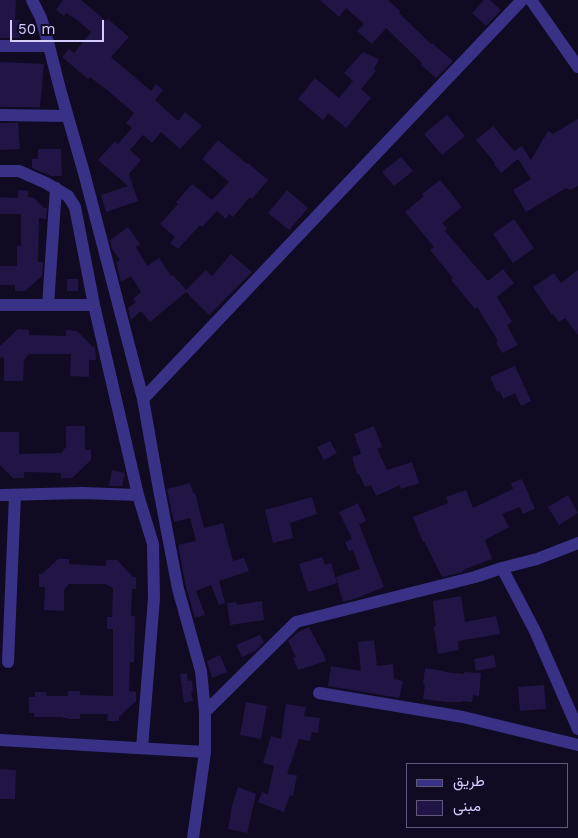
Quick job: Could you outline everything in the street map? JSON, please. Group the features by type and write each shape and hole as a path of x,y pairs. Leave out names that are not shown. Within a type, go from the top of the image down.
{"street":[{"path":"32,0 49,46 67,116 80,155 143,399 178,589 201,671 205,712 205,752 193,838"},
{"path":"143,399 522,0"},
{"path":"531,0 578,67"},
{"path":"0,46 49,46"},
{"path":"0,116 67,116"},
{"path":"0,171 19,172 56,188 68,196 75,207 94,305 138,495 153,544 154,598 142,748"},
{"path":"48,305 56,188"},
{"path":"0,305 94,305"},
{"path":"0,495 138,495"},
{"path":"8,662 15,495"},
{"path":"205,712 296,622 475,577 537,559 578,543"},
{"path":"502,568 535,631 578,729"},
{"path":"319,693 463,717 578,745"},
{"path":"0,740 205,752"}],"building":[{"path":"0,0 16,0 15,20 20,20 20,38 0,38"},
{"path":"63,0 81,0 129,37 111,57 151,91 156,84 163,90 155,100 178,121 185,112 202,126 180,149 161,132 152,143 143,135 130,150 141,160 129,174 138,201 106,212 101,195 128,186 98,160 115,141 118,144 132,128 126,123 134,113 107,90 90,77 88,79 62,57 69,49 74,53 91,32 66,13 64,16 56,10"},
{"path":"320,0 388,0 431,44 453,61 436,78 386,28 372,44 357,31 364,24 346,8 339,17"},
{"path":"484,0 490,0 501,10 486,26 472,13"},
{"path":"363,52 379,59 374,69 376,71 361,89 371,98 346,128 328,113 323,120 298,99 315,78 339,98 353,81 344,73"},
{"path":"0,62 44,64 40,107 0,107"},
{"path":"447,115 465,136 442,155 424,134"},
{"path":"578,119 578,186 570,190 566,188 526,212 513,190 531,179 518,159 501,173 476,140 493,126 514,151 522,146 531,160 548,131 553,134"},
{"path":"0,123 18,123 20,149 0,150"},
{"path":"218,140 268,180 233,217 229,214 226,219 217,211 202,227 200,225 178,249 170,243 175,237 160,224 178,204 176,202 192,184 212,200 229,182 202,159"},
{"path":"38,149 61,149 62,176 51,176 32,168 32,159 38,159"},
{"path":"401,157 413,171 394,186 382,172"},
{"path":"440,180 462,207 442,223 447,228 445,231 488,281 503,269 514,283 497,297 512,322 507,325 518,345 502,353 496,342 498,341 477,307 475,309 451,280 453,278 430,250 434,247 405,212 424,196 422,194"},
{"path":"18,190 28,191 28,197 34,198 44,208 47,208 46,219 39,218 38,262 43,262 42,276 25,291 15,291 15,285 0,285 0,266 17,266 17,246 21,246 21,214 0,214 0,197 18,198"},
{"path":"287,190 308,208 289,230 268,213"},
{"path":"514,219 534,248 513,263 493,234"},
{"path":"128,227 140,244 136,247 147,266 159,258 171,276 173,275 186,290 206,270 212,276 231,254 252,272 209,315 186,292 150,322 141,311 131,320 128,308 136,302 133,299 141,292 131,276 121,282 116,262 120,260 112,249 110,240"},
{"path":"578,270 578,335 565,318 559,322 552,315 533,287 554,273 561,283"},
{"path":"67,279 78,279 78,291 67,291"},
{"path":"18,329 29,330 29,335 66,336 66,330 77,331 95,347 96,360 89,360 89,377 70,376 71,354 29,354 24,360 23,381 4,381 4,358 0,357 0,346"},
{"path":"515,366 531,401 521,406 515,393 503,399 500,391 497,392 490,377"},
{"path":"66,426 85,426 85,450 91,450 91,460 72,478 61,478 61,473 24,472 24,478 13,478 0,465 0,432 19,432 19,454 61,453 66,447"},
{"path":"374,426 382,447 377,449 387,470 412,462 419,483 401,489 400,485 376,496 371,485 365,487 359,474 357,474 352,457 361,454 354,434"},
{"path":"330,441 337,453 324,460 317,447"},
{"path":"112,470 125,473 122,486 109,486"},
{"path":"522,479 535,509 523,514 520,507 502,514 509,527 485,540 492,559 463,570 463,572 442,577 423,542 413,517 448,503 446,497 466,490 473,508 513,489 511,483"},
{"path":"190,483 193,493 195,493 204,528 223,523 233,561 244,558 249,571 219,581 225,603 219,605 211,585 196,591 205,615 195,618 186,587 178,545 196,541 190,518 174,522 167,489"},
{"path":"568,495 578,513 559,525 548,507"},
{"path":"312,497 317,514 290,523 293,538 273,543 265,510"},
{"path":"358,503 366,521 359,524 384,587 343,602 336,577 360,569 353,550 349,551 345,542 352,539 339,512"},
{"path":"322,557 325,565 331,563 337,583 308,592 299,564"},
{"path":"58,559 69,559 69,564 106,566 106,560 117,560 133,577 136,577 136,589 132,589 131,616 135,616 134,662 130,662 129,691 136,692 136,701 119,717 119,721 107,721 108,714 80,714 80,719 68,719 63,717 34,717 34,713 29,713 29,697 35,697 35,692 46,692 47,696 68,696 68,691 80,691 80,695 113,696 113,629 107,629 107,617 112,617 113,588 105,584 69,584 64,590 64,611 44,610 45,587 39,587 39,574 42,574"},
{"path":"461,596 465,622 496,616 500,634 458,641 459,650 438,654 433,601"},
{"path":"262,601 264,620 230,625 227,603 236,602 237,605"},
{"path":"309,627 326,661 298,670 293,658 296,657 288,641 298,632"},
{"path":"260,635 264,642 255,651 242,657 236,645"},
{"path":"374,640 377,666 393,664 394,679 403,681 399,698 328,686 331,666 361,671 358,642"},
{"path":"220,655 227,672 212,678 207,661"},
{"path":"494,655 496,667 476,671 474,659"},
{"path":"425,668 464,674 464,672 481,673 479,696 473,695 472,702 446,702 423,699"},
{"path":"187,673 188,681 192,680 193,691 191,692 193,701 184,703 180,674"},
{"path":"544,685 546,709 520,711 518,687"},
{"path":"246,702 267,706 261,739 240,735"},
{"path":"286,704 306,707 304,716 320,718 318,733 312,732 310,741 299,739 287,774 297,775 293,796 290,795 284,812 258,802 262,792 268,794 274,766 263,763 271,736 281,739"},
{"path":"0,769 16,770 15,799 0,799"},
{"path":"238,787 256,794 247,833 228,829"}]}
